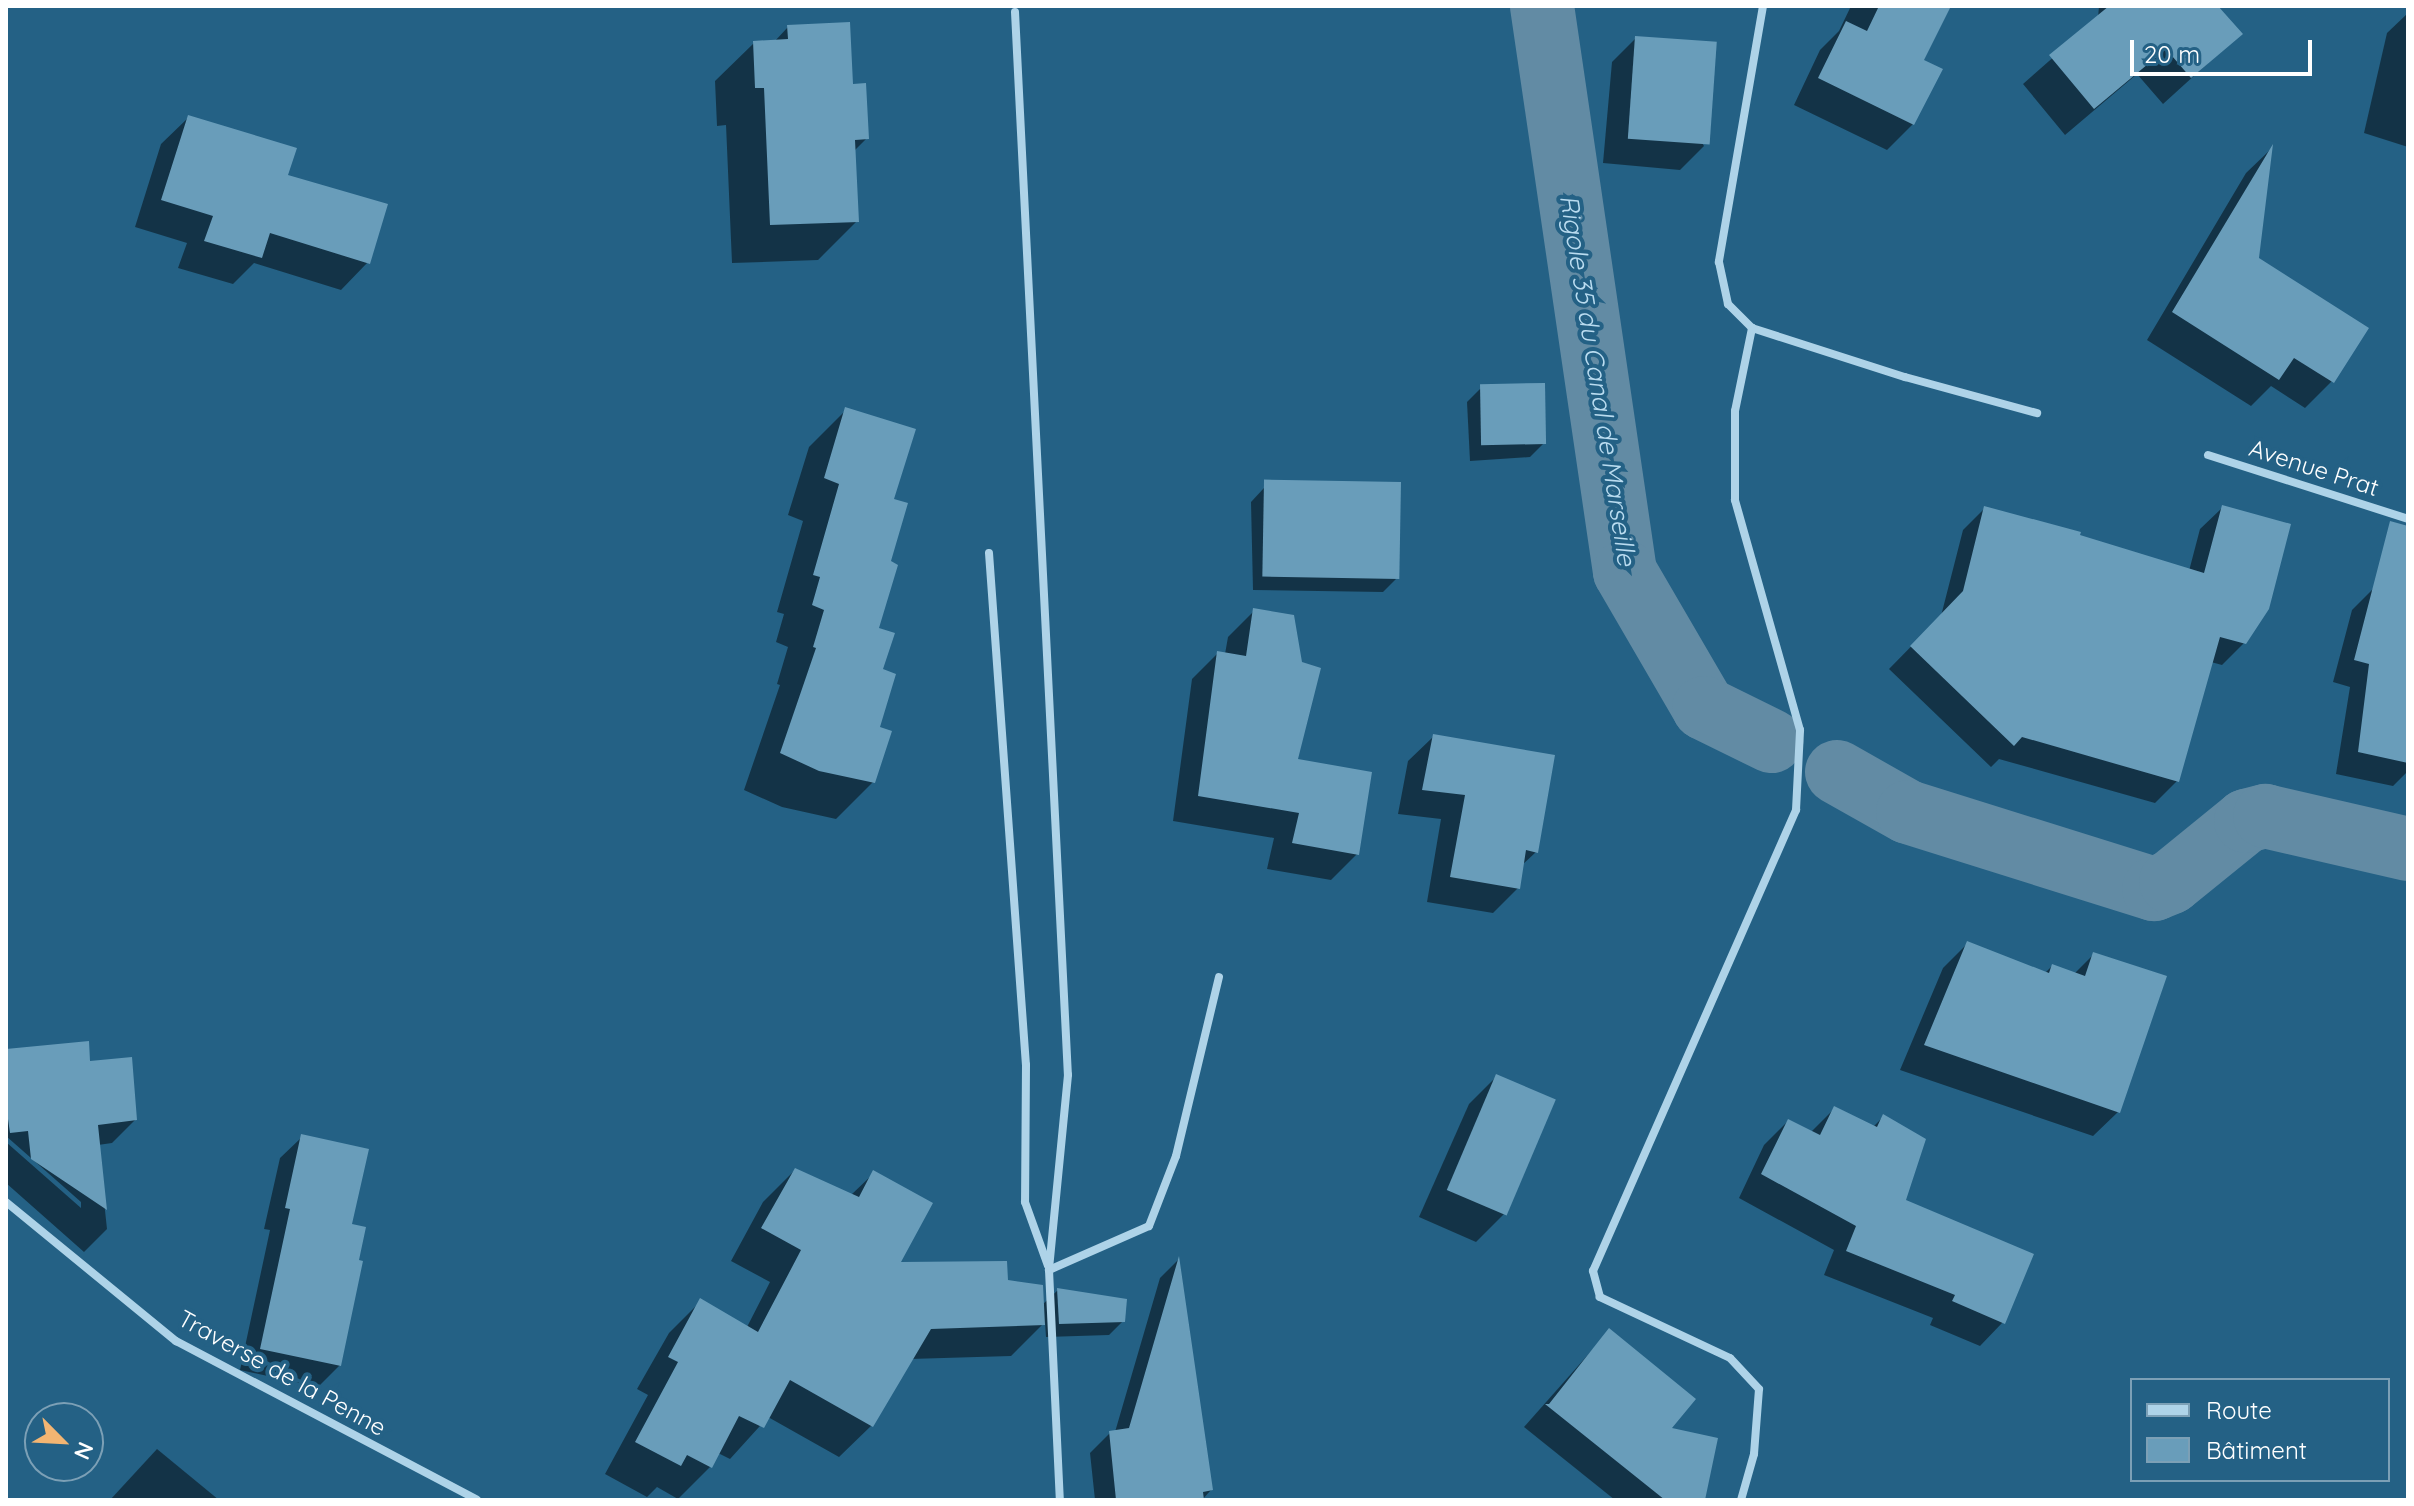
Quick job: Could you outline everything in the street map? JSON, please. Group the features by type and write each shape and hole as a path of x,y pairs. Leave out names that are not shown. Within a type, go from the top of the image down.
{"street":[{"path":"1763,6 1719,262 1728,304 1752,328 1905,377 2037,413"},
{"path":"1015,12 1068,1075 1049,1270 1060,1500"},
{"path":"1741,1500 1754,1454 1759,1389 1730,1358 1600,1297 1593,1271 1796,810 1800,730 1735,500 1735,411 1752,328"},
{"name":"Avenue Prat","path":"2208,455 2408,519"},
{"path":"989,553 1026,1065 1025,1202 1049,1270"},
{"path":"1049,1270 1149,1226 1176,1156 1219,977"},
{"name":"Traverse de la Penne","path":"6,1202 176,1341 477,1500"}],"building":[{"path":"1879,6 1951,6 1924,60 1943,69 1914,125 1818,78 1846,21 1867,31"},
{"path":"2109,6 2218,6 2243,34 2191,78 2166,49 2094,109 2049,55"},
{"path":"850,22 853,84 866,83 869,139 855,140 859,222 770,225 764,88 755,88 753,41 788,39 787,25"},
{"path":"1635,36 1717,42 1710,144 1628,139"},
{"path":"188,115 297,148 288,175 388,204 370,264 270,233 262,258 204,241 213,216 161,200"},
{"path":"2273,144 2259,258 2369,328 2334,383 2294,358 2279,380 2172,312"},
{"path":"1545,383 1546,444 1481,445 1480,384"},
{"path":"845,407 916,429 894,499 908,503 891,561 898,565 879,628 895,633 883,669 896,674 880,727 892,731 875,783 819,771 780,753 816,648 813,647 824,610 812,605 820,577 813,575 839,484 824,478"},
{"path":"1264,480 1401,482 1399,579 1262,577"},
{"path":"2222,505 2291,524 2269,609 2246,644 2220,637 2179,782 2022,737 2014,746 1910,646 1963,591 1984,506 2081,532 2080,535 2204,573"},
{"path":"2390,521 2408,526 2408,763 2358,752 2369,664 2354,660"},
{"path":"1253,608 1294,615 1302,662 1321,668 1298,759 1372,772 1359,855 1292,843 1299,813 1198,796 1217,651 1246,656"},
{"path":"1433,734 1555,755 1538,853 1526,850 1520,889 1450,877 1465,795 1422,790"},
{"path":"1967,941 2049,973 2052,964 2085,976 2093,952 2167,976 2120,1113 1924,1045"},
{"path":"89,1041 90,1061 132,1057 137,1120 98,1125 107,1210 31,1159 28,1131 10,1133 6,1105 6,1049"},
{"path":"1496,1074 1556,1099 1507,1215 1447,1190"},
{"path":"1834,1106 1877,1127 1883,1114 1926,1139 1906,1200 2034,1254 2005,1324 1952,1301 1955,1295 1846,1251 1856,1226 1761,1174 1788,1119 1820,1135"},
{"path":"301,1134 369,1149 352,1224 366,1227 359,1260 363,1261 341,1366 260,1349 290,1209 285,1208"},
{"path":"795,1168 859,1197 873,1170 933,1203 901,1262 1007,1261 1008,1280 1043,1285 1045,1325 931,1329 873,1427 790,1380 764,1428 739,1416 712,1468 687,1455 681,1466 635,1442 678,1362 668,1357 700,1298 758,1332 801,1250 761,1228"},
{"path":"1179,1256 1213,1490 1203,1492 1204,1500 1116,1500 1109,1431 1129,1428"},
{"path":"1057,1288 1127,1299 1125,1322 1059,1324"},
{"path":"1609,1328 1696,1399 1672,1428 1718,1438 1705,1500 1665,1500 1545,1404 1549,1404"}],"waterway":[{"name":"Rigole 35 du Canal de Marseille","path":"1542,6 1625,572 1704,708 1771,741"},
{"name":"Rigole 35 du Canal de Marseille","path":"1837,772 1908,812 2154,889 2171,882 2246,821 2265,816 2408,849"}]}
